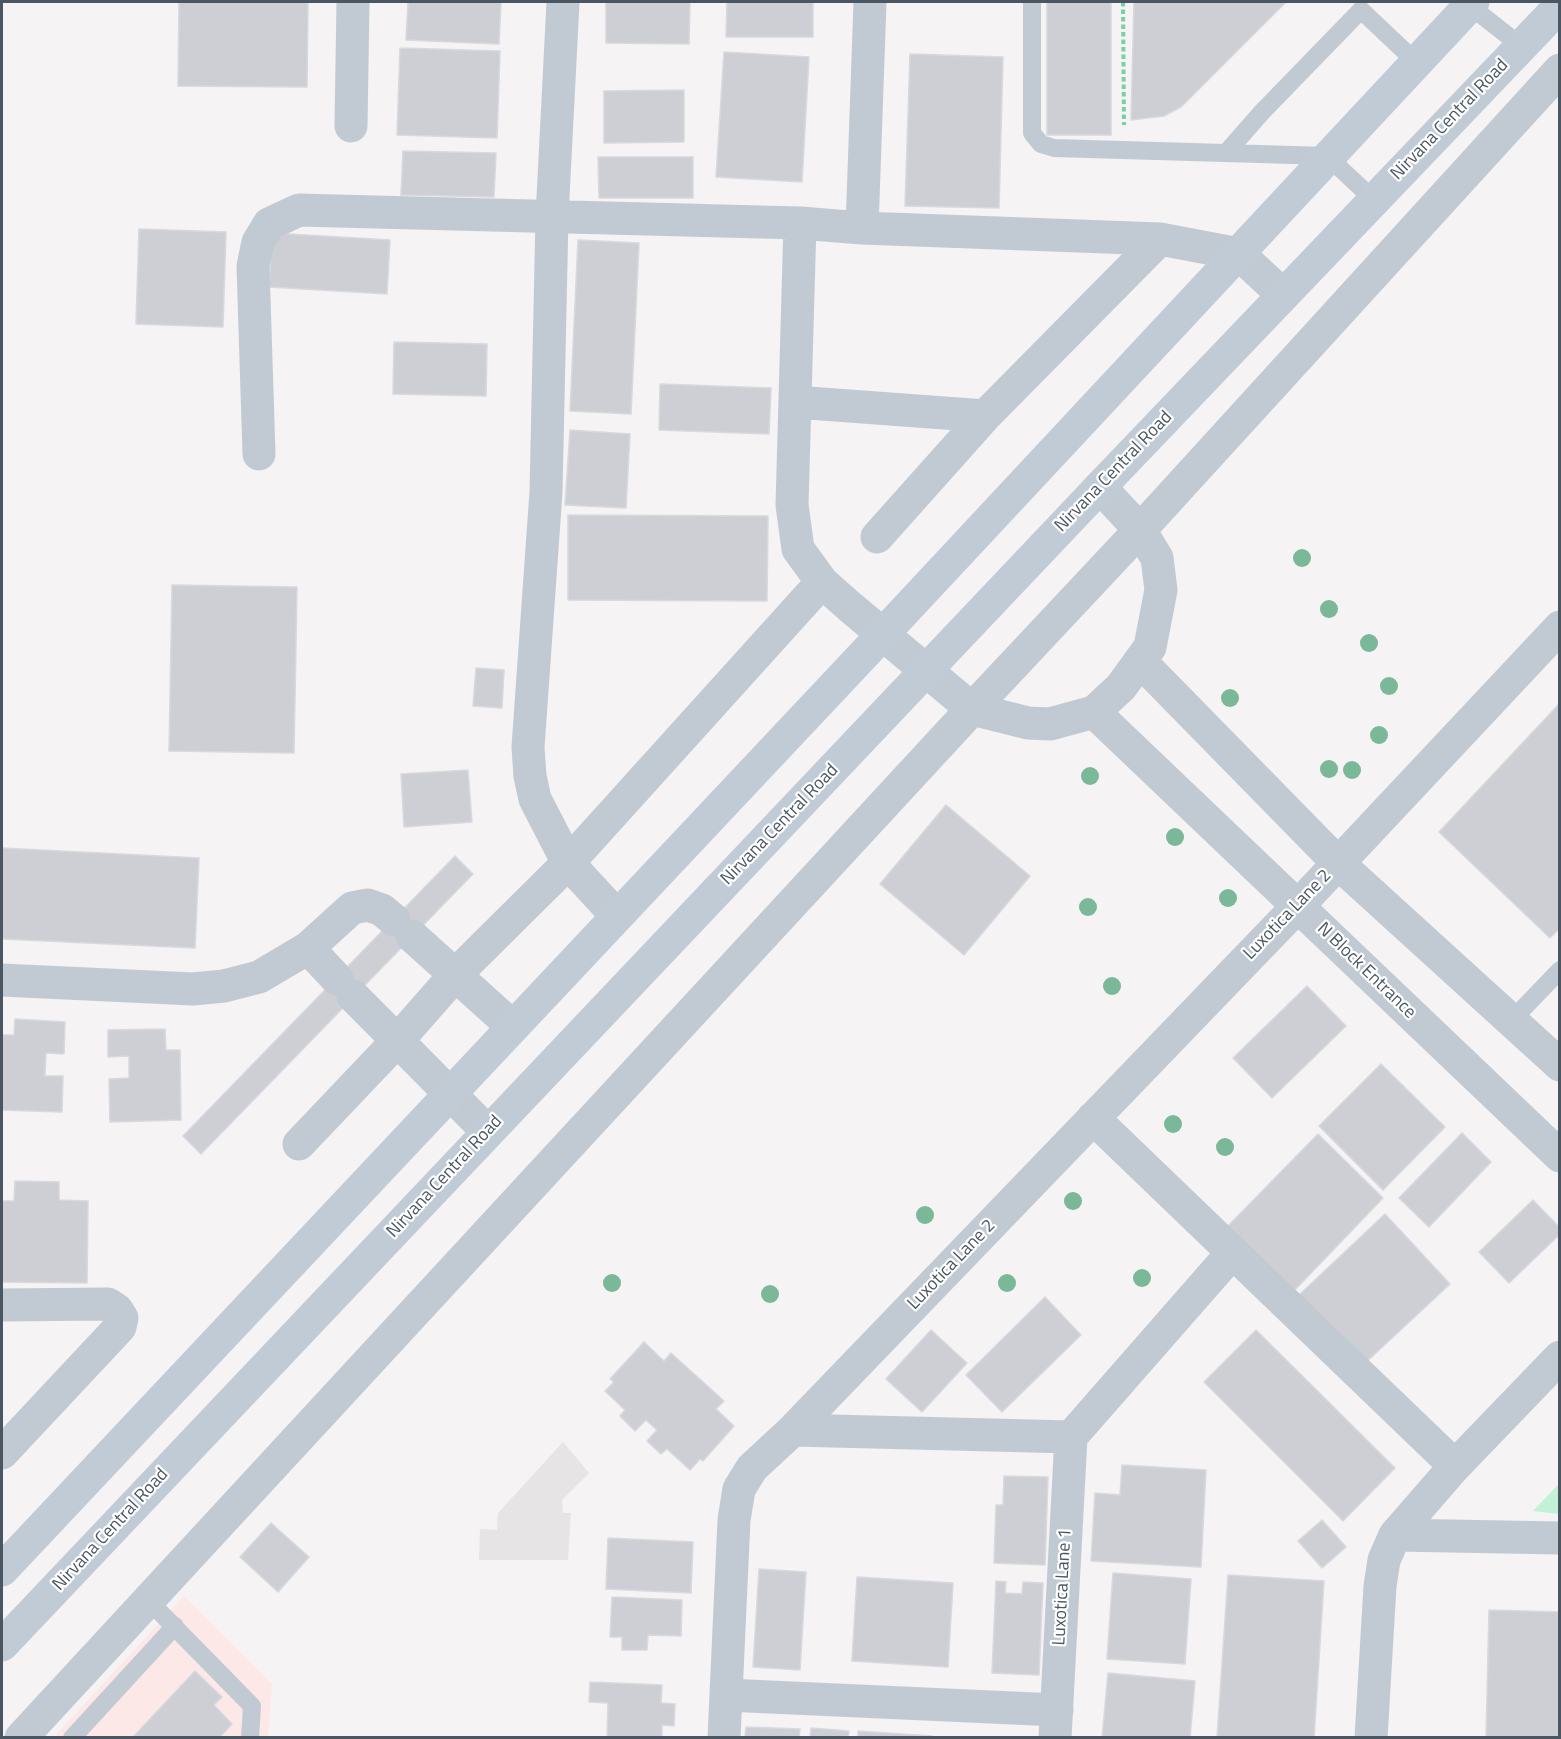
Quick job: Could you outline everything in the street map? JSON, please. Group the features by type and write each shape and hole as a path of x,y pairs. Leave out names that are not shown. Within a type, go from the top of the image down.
{"main road":[{"path":"2,1570 1239,254 1469,3"},
{"name":"Nirvana Central Road","path":"2,1645 1100,487 1560,6"}],"street":[{"path":"351,126 353,2"},
{"path":"563,2 552,217 546,492 528,747 530,776 535,799 568,863 617,916"},
{"path":"862,228 870,2"},
{"path":"21,1737 1140,530 1560,70"},
{"path":"259,454 254,266 258,242 269,224 299,210 800,223 862,228 1160,239 1239,254 1283,295"},
{"path":"800,223 792,505 798,549 822,582 972,709 1028,723 1050,724 1094,712 1121,687 1150,647 1161,590 1157,558 1140,530 1100,487"},
{"path":"877,537 985,416 1160,239"},
{"path":"795,402 985,416"},
{"path":"299,1144 397,1041 455,975 568,863 822,582"},
{"name":"Luxotica Lane 2","path":"724,1737 734,1520 739,1489 752,1468 793,1430 1298,906 1560,627"},
{"path":"1141,662 1338,863 1560,1065"},
{"name":"N Block Entrance","path":"1094,712 1560,1156"},
{"path":"2,981 193,989 224,986 259,977 308,948 352,908 368,904 382,910 513,1027"},
{"path":"308,948 488,1132"},
{"path":"1093,1118 1455,1466"},
{"path":"793,1430 1071,1437 1233,1252"},
{"path":"2,1305 108,1304 117,1310 122,1318 120,1327 2,1453"},
{"path":"1371,1737 1380,1586 1384,1560 1395,1535 1455,1466 1560,1357"},
{"name":"Luxotica Lane 1","path":"1056,1724 1071,1437"},
{"path":"1395,1535 1560,1538"},
{"path":"726,1695 1056,1724"}],"lane":[{"path":"1032,2 1032,134 1041,144 1054,148 1327,156 1374,200"},
{"path":"1469,3 1521,46"},
{"path":"1226,153 1262,112 1365,6 1416,62"},
{"path":"1511,1021 1560,970"},
{"path":"148,1600 252,1706 250,1737"},
{"path":"72,1737 175,1626"}],"path":[{"path":"1123,2 1124,150"}],"shaded area":[{"path":"563,1442 589,1473 562,1500 563,1513 571,1513 568,1560 479,1560 480,1529 497,1530 498,1513"},
{"path":"184,1596 272,1684 268,1737 53,1738"}],"green space":[{"path":"1559,1484 1559,1514 1533,1511"}],"building":[{"path":"179,2 308,2 307,87 178,86"},
{"path":"408,2 501,2 499,44 406,40"},
{"path":"606,2 690,2 689,44 606,43"},
{"path":"727,2 813,2 813,37 726,37"},
{"path":"1047,2 1111,2 1111,135 1047,135"},
{"path":"1134,2 1286,2 1181,107 1164,116 1131,120"},
{"path":"400,48 500,51 497,138 397,135"},
{"path":"724,52 809,57 802,182 716,177"},
{"path":"910,54 1003,57 999,208 905,206"},
{"path":"684,90 684,142 604,143 604,91"},
{"path":"403,151 496,153 494,197 401,195"},
{"path":"598,157 693,157 693,198 599,198"},
{"path":"139,229 226,232 223,327 136,324"},
{"path":"272,233 390,240 387,294 269,287"},
{"path":"578,240 639,243 631,414 570,411"},
{"path":"394,342 487,344 486,396 393,394"},
{"path":"660,384 771,388 769,434 659,430"},
{"path":"570,430 630,434 626,508 565,505"},
{"path":"568,515 768,516 767,601 568,600"},
{"path":"172,585 297,587 294,753 169,751"},
{"path":"476,668 504,670 502,708 473,706"},
{"path":"1560,703 1560,928 1550,938 1439,832"},
{"path":"468,770 472,822 404,827 401,774"},
{"path":"946,805 1030,876 964,955 880,884"},
{"path":"2,848 199,858 195,948 2,939"},
{"path":"455,856 473,874 201,1154 183,1136"},
{"path":"1307,986 1346,1026 1272,1098 1233,1058"},
{"path":"15,1019 65,1022 64,1054 46,1053 45,1076 63,1076 62,1112 2,1110 2,1035 14,1035"},
{"path":"165,1029 166,1050 180,1050 181,1120 110,1122 109,1079 129,1078 129,1056 108,1057 108,1030"},
{"path":"1381,1064 1445,1127 1383,1190 1319,1126"},
{"path":"1462,1133 1491,1162 1429,1227 1399,1198"},
{"path":"1318,1134 1383,1198 1292,1293 1226,1228"},
{"path":"15,1181 59,1182 59,1200 88,1201 87,1283 2,1282 2,1201 14,1201"},
{"path":"1533,1200 1560,1228 1560,1234 1509,1283 1479,1252"},
{"path":"1385,1214 1450,1284 1363,1365 1299,1295"},
{"path":"1045,1297 1081,1335 1002,1412 966,1375"},
{"path":"931,1330 967,1363 922,1412 886,1379"},
{"path":"1256,1330 1395,1468 1343,1521 1204,1382"},
{"path":"644,1342 664,1361 671,1353 724,1401 716,1409 734,1426 703,1461 700,1459 690,1470 667,1449 661,1454 647,1441 657,1430 646,1420 635,1431 620,1416 625,1410 605,1391 614,1382 610,1379"},
{"path":"1122,1465 1206,1470 1201,1567 1091,1561 1095,1493 1120,1495"},
{"path":"1004,1476 1048,1477 1045,1565 994,1563 996,1505 1003,1505"},
{"path":"1322,1520 1346,1547 1322,1568 1298,1541"},
{"path":"271,1523 309,1557 278,1592 240,1557"},
{"path":"608,1538 693,1542 691,1593 606,1589"},
{"path":"759,1569 806,1572 800,1670 753,1667"},
{"path":"1113,1573 1191,1579 1185,1664 1107,1659"},
{"path":"1228,1575 1324,1581 1314,1738 1217,1738"},
{"path":"857,1577 953,1583 948,1667 852,1661"},
{"path":"996,1581 1006,1582 1005,1593 1022,1594 1023,1582 1043,1583 1039,1675 992,1673"},
{"path":"612,1597 682,1600 681,1636 648,1635 647,1650 622,1650 622,1637 610,1637"},
{"path":"1489,1610 1560,1612 1560,1738 1486,1738"},
{"path":"195,1671 222,1697 214,1705 232,1724 219,1738 132,1738"},
{"path":"1108,1673 1195,1681 1190,1738 1102,1738"},
{"path":"590,1682 662,1685 661,1703 675,1704 674,1726 662,1725 662,1738 607,1738 608,1703 589,1702"},
{"path":"746,1727 800,1729 799,1738 745,1738"},
{"path":"811,1728 849,1731 848,1738 810,1738"},
{"path":"858,1731 932,1736 932,1738 858,1738"}]}
